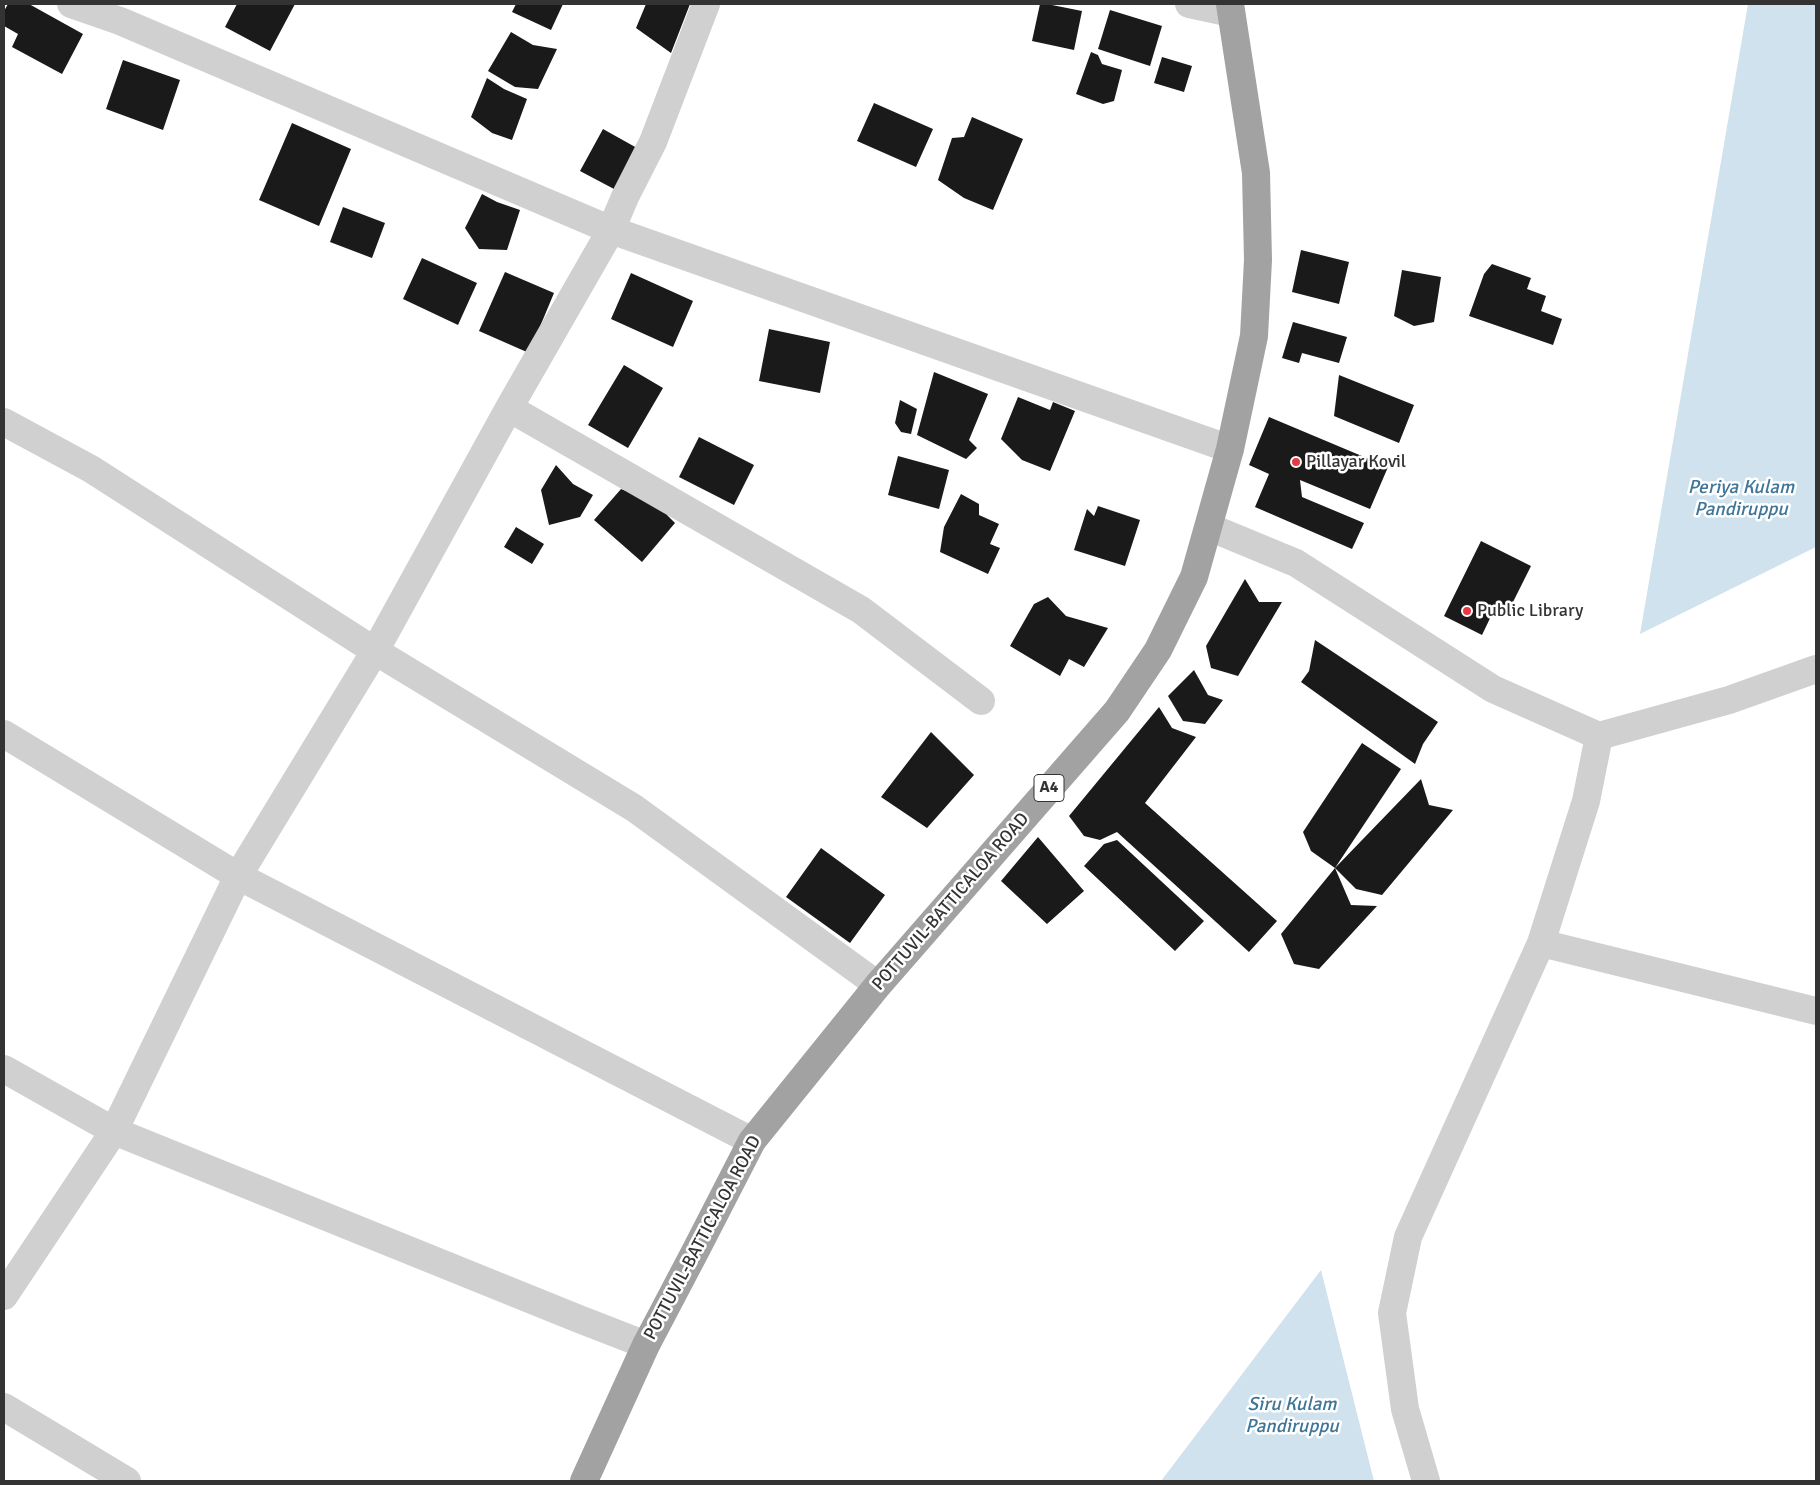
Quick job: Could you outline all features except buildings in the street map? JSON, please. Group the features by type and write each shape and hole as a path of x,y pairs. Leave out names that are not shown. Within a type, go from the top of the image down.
{"highway":[{"name":"POTTUVIL-BATTICALOA ROAD","path":"584,1481 646,1344 752,1141 878,986 1117,711 1158,650 1194,577 1230,449 1254,336 1258,260 1256,173 1230,8"}],"street":[{"path":"71,4 125,12 611,230 1230,449"},
{"path":"4,1296 114,1131 238,876 375,651 509,408 611,230 625,197 653,142 706,4"},
{"path":"1189,4 1230,8"},
{"path":"509,408 861,610 981,701"},
{"path":"4,422 91,469 375,651 634,808 878,986"},
{"path":"1208,527 1296,563 1492,689 1599,736 1729,700 1816,669"},
{"path":"4,734 238,876 752,1141"},
{"path":"1426,1481 1405,1409 1392,1313 1408,1237 1541,943 1586,800 1599,736"},
{"path":"1541,943 1816,1011"},
{"path":"4,1069 114,1131 570,1316 646,1344"},
{"path":"4,1407 127,1481"}],"water":[{"name":"Periya Kulam Pandiruppu","path":"1748,4 1816,4 1816,547 1640,634"},
{"name":"Siru Kulam Pandiruppu","path":"1321,1270 1374,1481 1161,1481"}],"place":[{"name":"Pillayar Kovil","path":"1296,462"},
{"name":"Public Library","path":"1467,611"}]}
